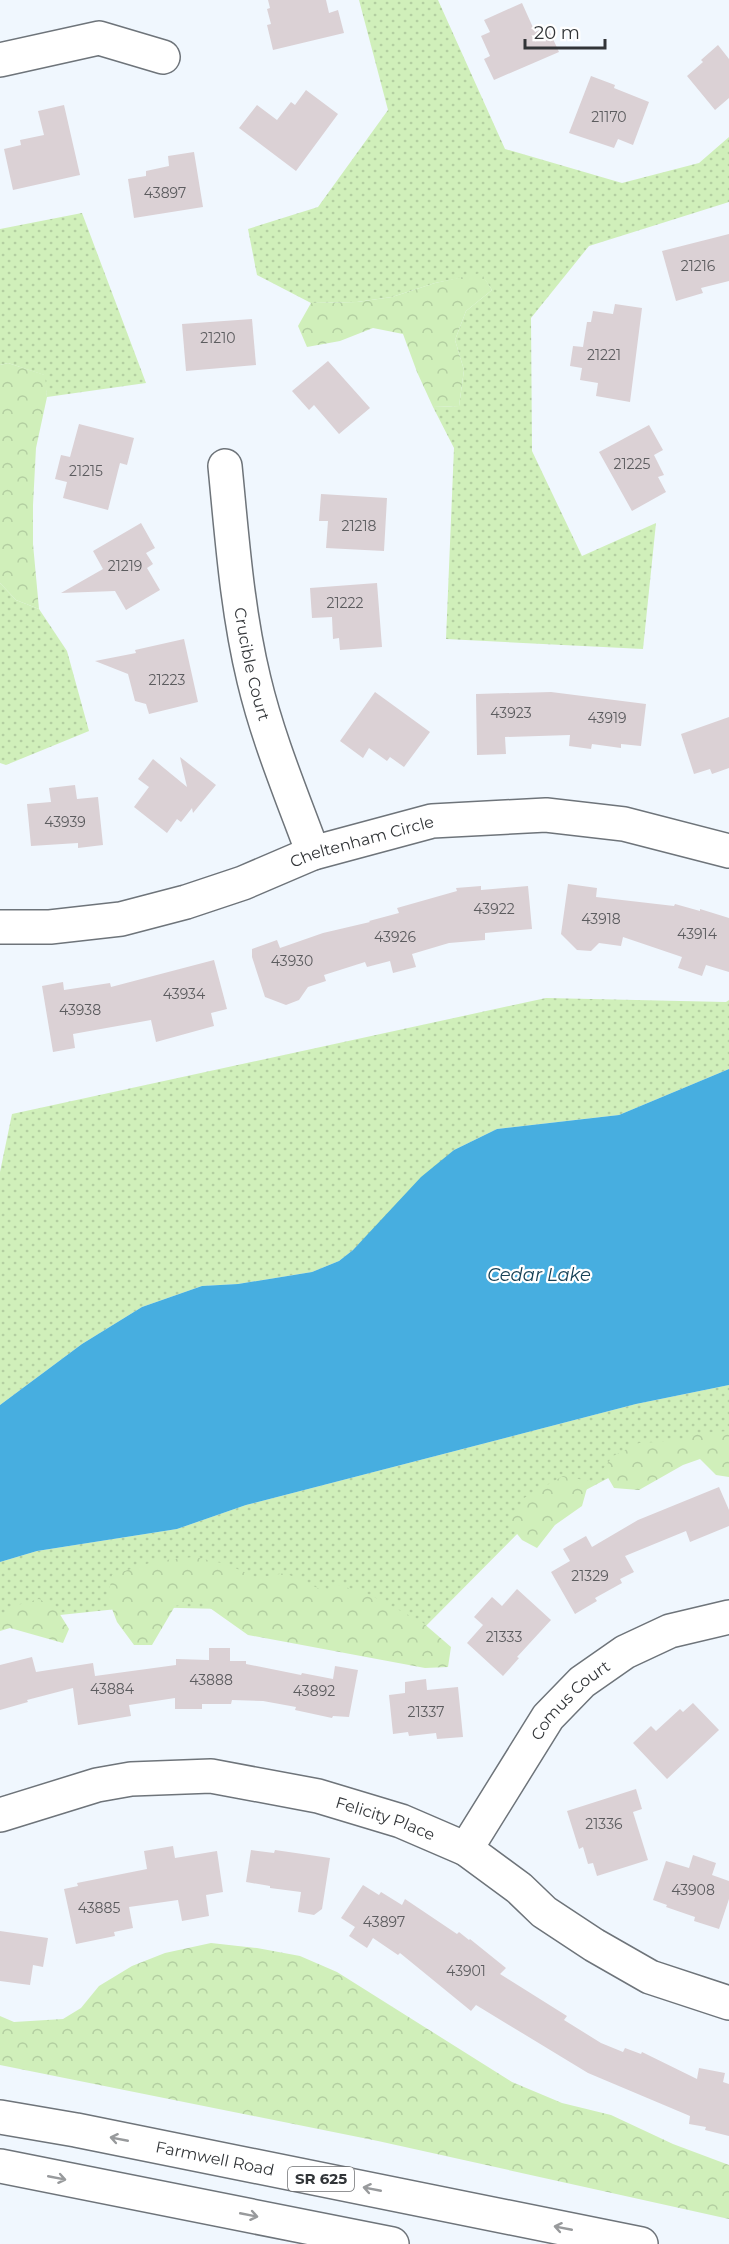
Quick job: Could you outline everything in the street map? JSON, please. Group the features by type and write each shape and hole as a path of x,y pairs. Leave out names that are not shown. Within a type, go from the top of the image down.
{"street":[{"path":"0,60 99,38 163,57"},
{"name":"Crucible Court","path":"225,466 240,609 254,680 274,748 313,853"},
{"name":"Cheltenham Circle","path":"0,927 50,927 121,919 186,902 243,883 313,853 432,821 546,815 624,824 729,850"},
{"name":"Comus Court","path":"466,1849 548,1717 582,1682 625,1652 670,1631 729,1617"},
{"name":"Felicity Place","path":"0,1815 97,1785 131,1779 211,1776 318,1796 375,1812 466,1849 519,1888 544,1912 594,1945 650,1977 729,2003"},
{"name":"Farmwell Road","path":"0,2117 76,2130 641,2244"},
{"path":"0,2166 392,2244"}],"green space":[{"path":"359,0 438,0 505,149 622,183 699,163 729,137 729,202 589,246 531,318 532,451 582,556 656,523 643,649 446,639 454,448 433,407 459,406 464,370 455,340 466,311 492,290 481,274 435,283 392,297 357,302 311,303 257,275 248,229 318,207 388,110"},
{"path":"82,213 146,383 47,397 44,375 8,363 0,365 0,229"},
{"path":"481,273 492,290 466,311 455,340 464,370 459,406 433,407 403,334 373,328 340,341 307,347 298,326 311,303 357,302 392,297 435,283"},
{"path":"8,363 45,375 47,397 36,448 33,505 33,544 39,609 16,600 0,583 0,365"},
{"path":"0,583 16,600 39,609 67,651 89,731 6,765 0,763"},
{"path":"546,998 726,1002 729,1000 729,1069 619,1115 497,1129 454,1150 353,1250 339,1261 312,1272 238,1284 202,1286 142,1307 82,1344 0,1405 0,1172 12,1114"},
{"path":"729,1385 729,1433 631,1466 533,1518 415,1637 270,1610 136,1607 22,1619 0,1625 0,1562 37,1551 177,1529 246,1505 636,1404"},
{"path":"729,1431 729,1477 716,1475 700,1459 683,1465 639,1490 614,1488 603,1469 613,1456 639,1443 674,1441 701,1433"},
{"path":"563,1476 589,1481 582,1506 555,1525 537,1548 522,1540 509,1524 524,1498"},
{"path":"194,1557 226,1564 258,1578 285,1573 322,1590 339,1585 370,1595 422,1622 451,1647 448,1667 425,1668 248,1635 200,1601 175,1606 152,1645 134,1645 117,1622 108,1598 112,1575 156,1561"},
{"path":"39,1599 56,1608 69,1629 63,1643 10,1628 0,1631 0,1616 14,1606"},
{"path":"211,1943 300,1956 337,1972 512,2082 562,2103 611,2115 673,2144 729,2165 729,2219 378,2141 0,2065 0,2016 14,2022 63,2019 81,2008 99,1986 132,1966 165,1953"}],"water":[{"name":"Cedar Lake","path":"729,1069 729,1385 636,1404 246,1505 177,1529 37,1551 0,1562 0,1405 82,1344 142,1307 202,1286 238,1284 312,1272 339,1261 353,1250 421,1177 454,1150 497,1129 619,1115"}],"building":[{"path":"268,0 326,0 329,13 338,10 344,33 273,50 267,25 271,24 267,9 270,8"},
{"path":"522,3 535,32 547,26 559,52 494,80 484,59 490,56 481,36 490,32 484,20"},
{"path":"718,45 729,59 729,98 715,110 687,76"},
{"path":"591,76 649,102 633,145 618,139 614,148 569,133"},
{"path":"306,90 338,114 296,171 239,128 257,105 277,120 291,102 295,105"},
{"path":"64,105 80,175 13,190 4,149 21,145 20,140 44,135 38,111"},
{"path":"194,152 203,207 134,218 128,179 146,176 146,171 169,166 168,156"},
{"path":"729,234 729,281 701,288 703,293 676,301 662,251"},
{"path":"615,304 642,308 630,402 596,396 598,383 580,380 582,368 570,366 573,346 583,347 587,322 591,322 593,311 613,314"},
{"path":"252,319 256,365 186,371 182,324"},
{"path":"328,361 370,408 339,434 314,405 309,410 292,391"},
{"path":"79,424 134,438 127,465 120,463 108,510 63,498 67,482 55,479 61,455 70,457"},
{"path":"649,425 663,450 654,455 664,475 658,477 666,492 632,511 599,452"},
{"path":"321,494 387,498 384,551 326,548 328,521 319,521"},
{"path":"141,523 155,548 146,553 153,564 147,568 160,590 126,610 115,591 61,593 103,569 93,551"},
{"path":"377,583 382,647 340,650 339,638 333,639 332,617 312,618 310,588"},
{"path":"184,639 198,702 149,714 146,704 135,701 128,674 95,661 136,653 135,650"},
{"path":"375,692 430,732 404,767 390,757 387,761 369,748 363,758 340,741"},
{"path":"551,692 646,704 641,746 621,744 621,748 592,744 591,749 569,746 570,735 505,737 506,754 477,755 476,694"},
{"path":"729,717 729,768 712,774 710,769 694,774 681,734"},
{"path":"180,757 216,785 193,813 192,808 181,822 177,819 167,833 134,807 149,787 138,779 153,759 187,787"},
{"path":"75,785 77,799 98,797 103,845 78,848 78,843 31,846 27,804 51,802 49,788"},
{"path":"568,884 597,888 596,897 674,906 675,904 729,918 729,972 706,965 702,976 678,968 682,957 623,937 621,946 599,943 591,951 577,950 561,934"},
{"path":"481,886 481,890 528,886 532,929 485,933 485,940 449,943 412,954 416,967 393,973 390,961 367,967 365,962 324,975 326,981 308,987 299,1000 286,1005 265,997 252,957 252,949 277,940 280,948 323,933 399,913 397,908 457,891 456,888"},
{"path":"214,960 227,1009 211,1013 214,1026 156,1042 151,1020 73,1034 75,1048 53,1052 42,986 63,982 64,990 110,983 111,987"},
{"path":"719,1487 729,1510 729,1526 690,1542 686,1531 625,1556 634,1572 620,1579 622,1583 595,1598 597,1601 575,1614 551,1572 570,1561 563,1549 586,1536 592,1547 638,1520"},
{"path":"517,1589 551,1620 503,1676 467,1643 483,1625 474,1617 492,1597 502,1606"},
{"path":"209,1648 230,1648 230,1661 246,1661 246,1664 301,1675 302,1673 333,1679 335,1666 358,1670 349,1717 333,1716 332,1718 295,1710 296,1707 263,1701 232,1700 231,1704 202,1704 202,1709 175,1709 175,1698 129,1705 131,1716 78,1725 73,1688 0,1710 0,1665 32,1657 36,1672 93,1663 95,1676 176,1665 176,1659 209,1660"},
{"path":"426,1679 427,1690 458,1687 463,1737 437,1739 436,1733 409,1736 408,1732 393,1734 389,1695 405,1693 405,1682"},
{"path":"693,1703 719,1730 667,1779 633,1743 651,1726 656,1731 680,1709 683,1712"},
{"path":"636,1789 642,1809 633,1812 648,1860 597,1876 593,1863 588,1864 583,1847 579,1849 567,1811"},
{"path":"173,1846 175,1858 217,1851 223,1892 206,1895 209,1916 182,1921 178,1900 129,1907 133,1928 114,1932 115,1936 76,1944 64,1889 78,1886 77,1883 147,1869 144,1851"},
{"path":"251,1850 274,1853 275,1850 330,1858 322,1909 314,1915 298,1912 301,1892 246,1882"},
{"path":"693,1855 716,1863 712,1875 729,1881 729,1899 719,1929 694,1921 695,1917 653,1900 666,1861 689,1868"},
{"path":"363,1885 379,1895 381,1892 402,1905 405,1899 457,1934 459,1932 470,1939 506,1968 500,1974 567,2016 564,2020 601,2043 623,2052 625,2048 641,2054 642,2052 697,2079 699,2068 725,2073 723,2082 729,2084 729,2136 705,2130 706,2127 689,2124 690,2116 588,2073 476,2005 471,2011 400,1953 398,1955 373,1938 367,1948 349,1936 355,1927 341,1918"},
{"path":"0,1931 48,1938 43,1967 33,1965 30,1985 0,1981"}]}
